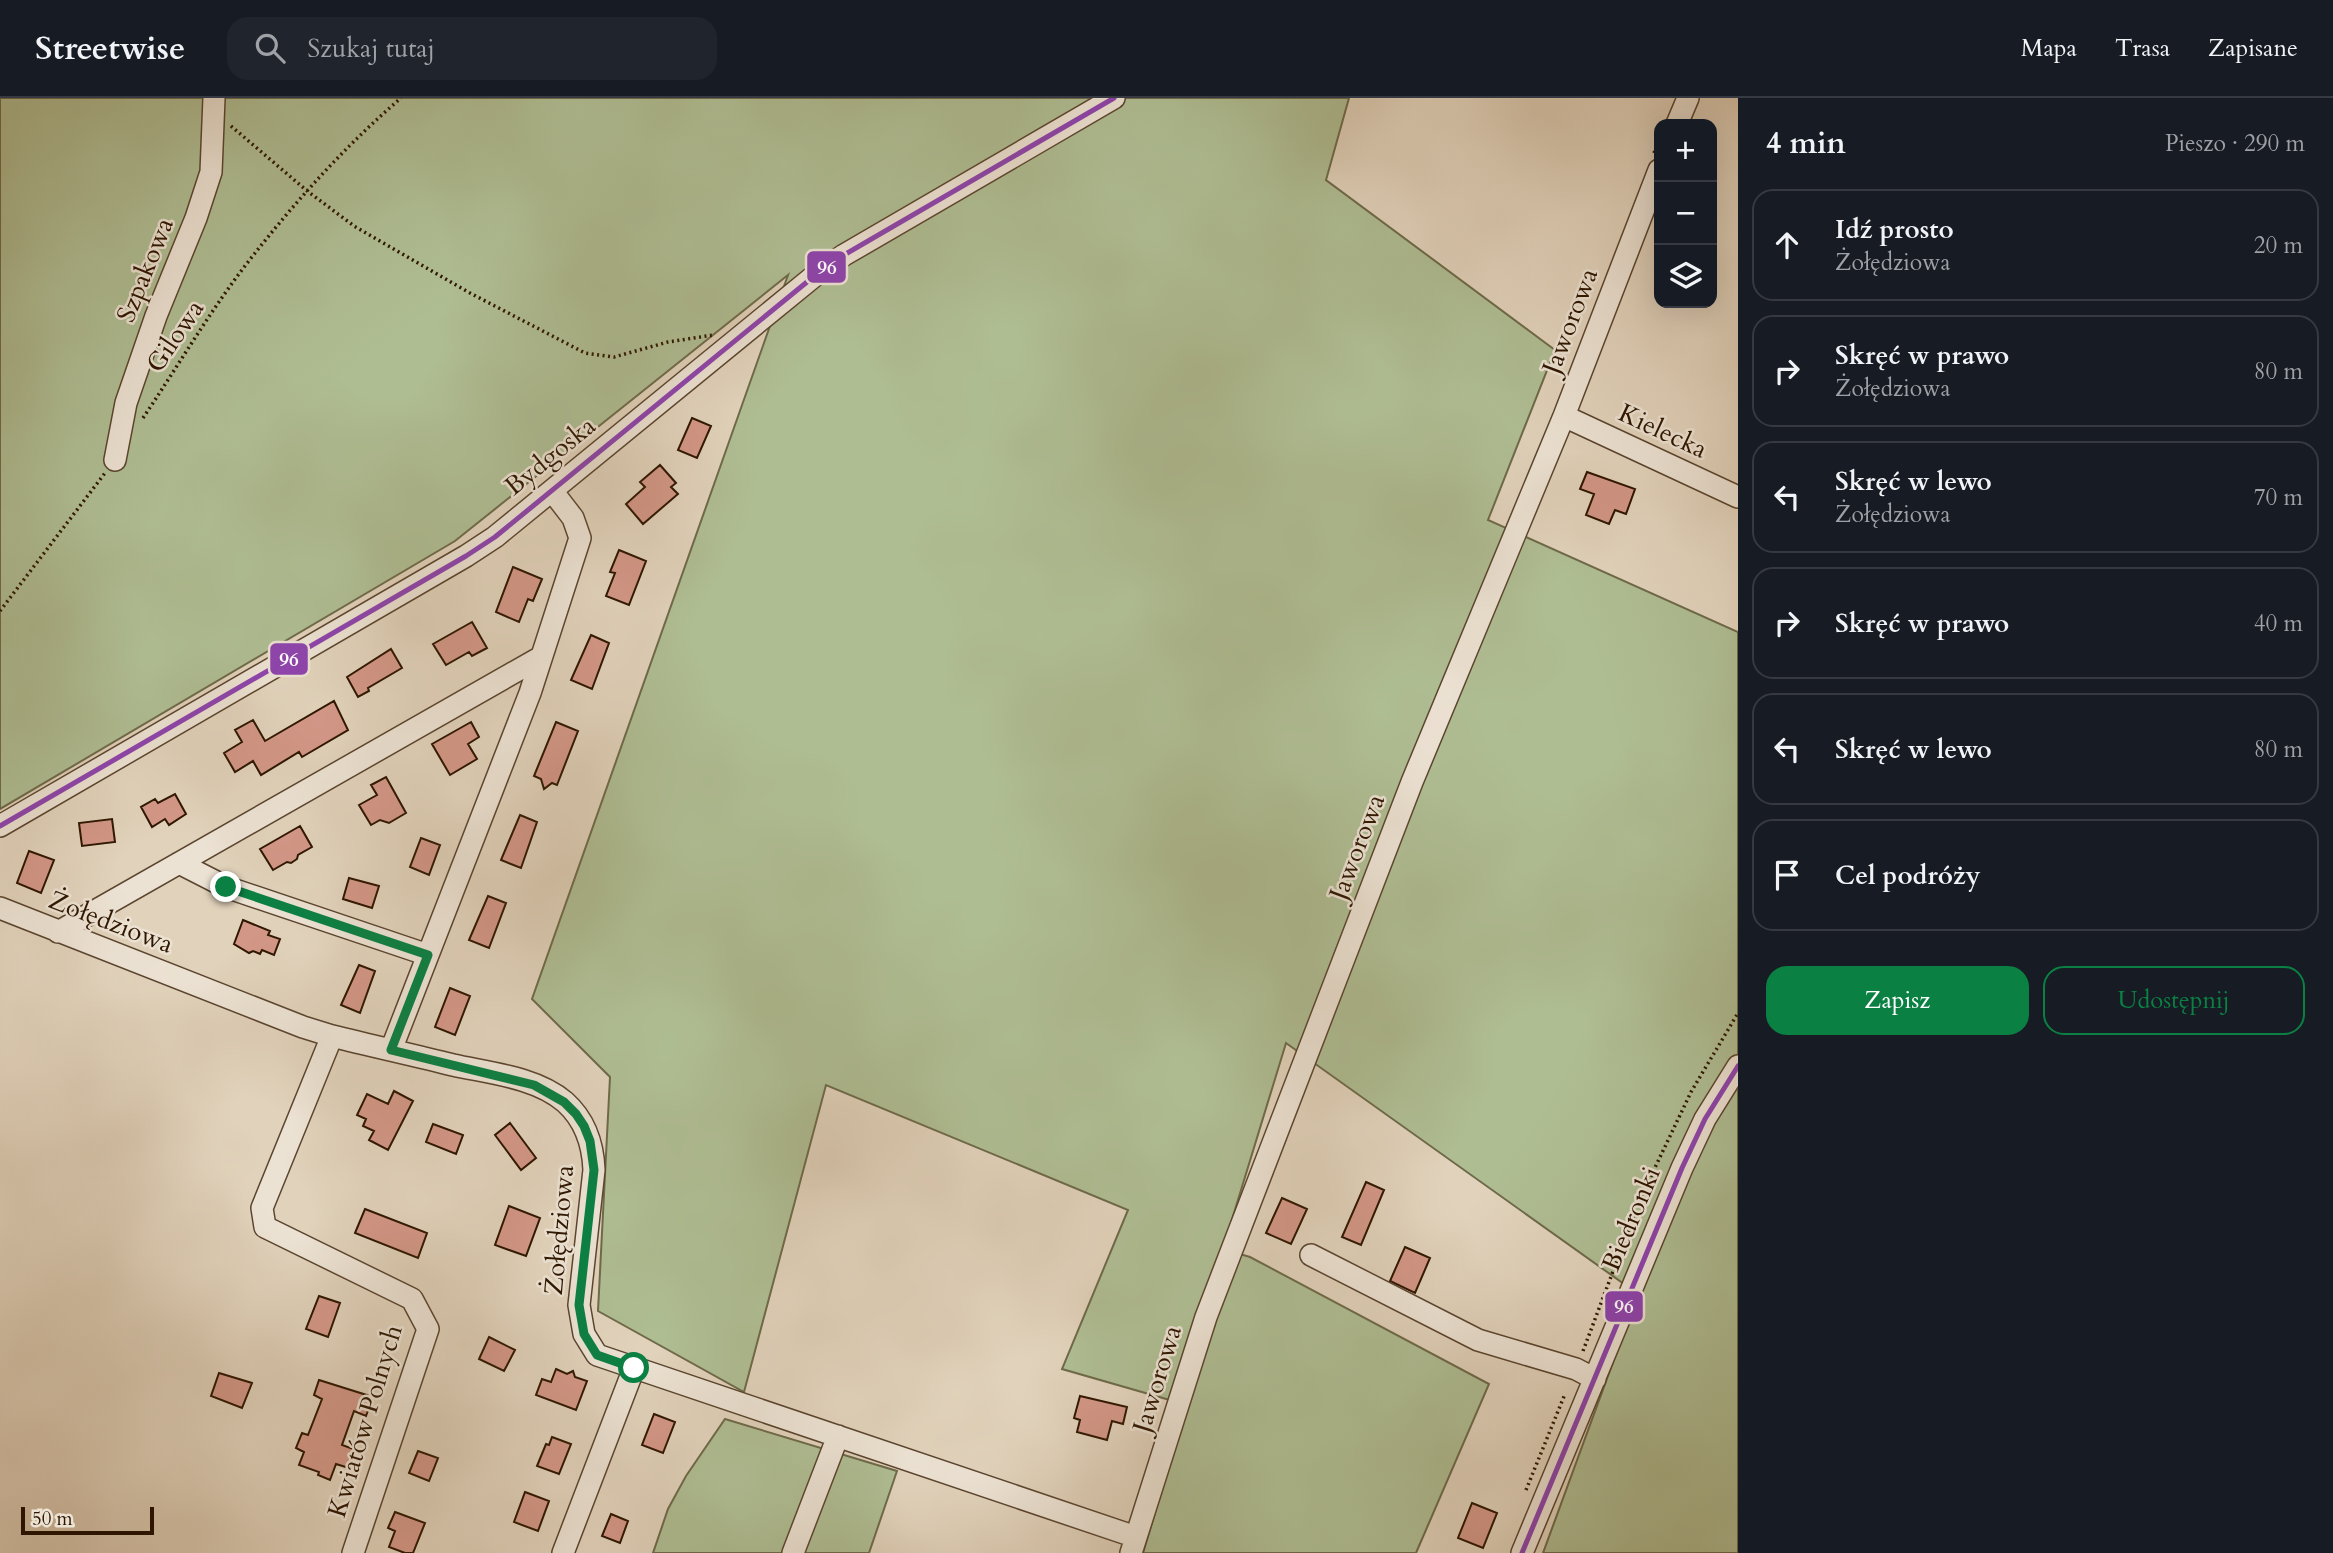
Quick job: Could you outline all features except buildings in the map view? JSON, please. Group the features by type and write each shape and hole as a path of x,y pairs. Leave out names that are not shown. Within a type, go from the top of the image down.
{"street":[{"name":"Bydgoska","path":"0,827 466,556 552,492 818,273 1114,98"},
{"path":"1679,119 1688,98"},
{"name":"Szpakowa","path":"115,460 126,402 156,316 206,191 213,154 213,104"},
{"name":"Jaworowa","path":"1134,1545 1206,1317 1412,782 1564,416 1654,182"},
{"name":"Kielecka","path":"1564,416 1738,497"},
{"path":"391,1050 530,693 580,538 573,518 552,492"},
{"path":"58,932 541,657"},
{"path":"179,863 226,887 428,955"},
{"name":"Żołędziowa","path":"0,908 332,1037 534,1085 564,1102 576,1114 590,1141 594,1170 579,1305 584,1334 597,1355 838,1436 1134,1545"},
{"name":"Kwiatów Polnych","path":"332,1037 262,1208 265,1227 412,1299 428,1329 353,1553"},
{"name":"Biedronki","path":"1522,1553 1699,1132 1738,1066"},
{"path":"1311,1255 1478,1339 1576,1369 1595,1380"},
{"path":"564,1553 634,1368"},
{"path":"793,1553 838,1436"}],"path":[{"name":"Gilowa","path":"138,426 246,264 306,190 363,131 401,98"},
{"path":"213,104 306,190 354,226 468,292 585,353 614,357 703,335 721,335 735,340"},
{"path":"0,611 115,460"}],"green space":[{"path":"0,98 1349,98 1326,180 1555,350 1488,520 1738,632 1738,1553 1543,1553 1638,1294 1286,1043 1223,1249 1250,1257 1489,1384 1416,1553 1143,1553 1187,1405 1062,1369 1128,1210 826,1085 744,1392 598,1311 610,1077 532,999 788,275 455,541 0,809"},
{"path":"725,1419 897,1471 869,1553 653,1553 668,1509 686,1476"}],"transit line":[{"name":"96","path":"0,826 466,556 495,537 818,273 844,255 1114,98"},
{"name":"96","path":"1522,1553 1682,1168 1705,1119 1738,1066"}],"route":[{"path":"226,887 428,955 391,1050 517,1079 551,1093 576,1114 590,1141 594,1170 579,1305 584,1334 597,1355 634,1368"}]}
